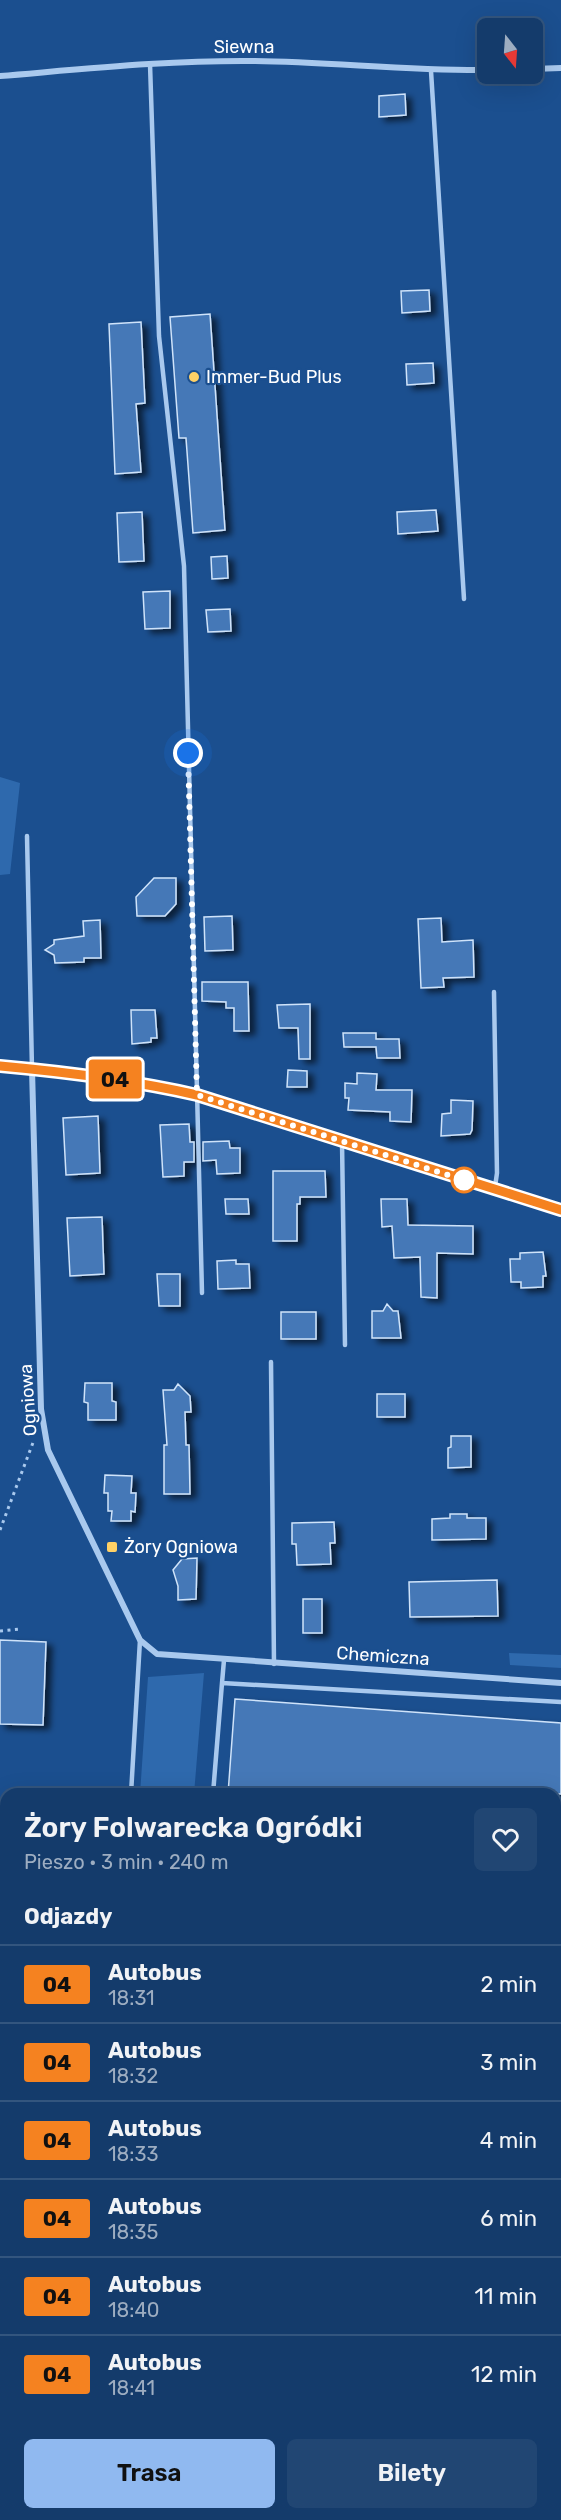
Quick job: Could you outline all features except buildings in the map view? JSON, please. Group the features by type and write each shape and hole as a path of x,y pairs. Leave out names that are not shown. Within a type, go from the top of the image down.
{"street":[{"name":"Siewna","path":"0,76 150,64 255,61 431,71 477,70"},
{"path":"543,69 561,68"},
{"path":"0,1066 152,1085 197,1095 561,1210"},
{"name":"Ogniowa","path":"32,1069 41,1398 44,1431 48,1450 140,1640"},
{"name":"Chemiczna","path":"140,1640 157,1654 202,1659 561,1683"}],"lane":[{"path":"150,64 159,336 184,566 202,1293"},
{"path":"431,71 464,599"},
{"path":"27,836 32,1069"},
{"path":"494,992 497,1173 494,1190"},
{"path":"342,1141 345,1345"},
{"path":"271,1362 274,1664"},
{"path":"131,1788 140,1640"},
{"path":"213,1788 224,1660"},
{"path":"222,1683 561,1702"}],"path":[{"path":"0,1530 33,1441 44,1431"},
{"path":"0,1630 21,1629"}],"shaded area":[{"path":"0,777 20,783 10,874 0,875"},
{"path":"509,1653 561,1655 561,1668 510,1665"},
{"path":"204,1673 194,1788 140,1788 148,1677"}],"bus line":[{"name":"04","path":"0,1066 85,1075 152,1085 197,1095 561,1210"}],"place":[{"name":"Immer-Bud Plus","path":"194,377"},
{"name":"Żory Ogniowa","path":"112,1547"}],"route":[{"path":"188,753 197,1095 464,1180"}]}
